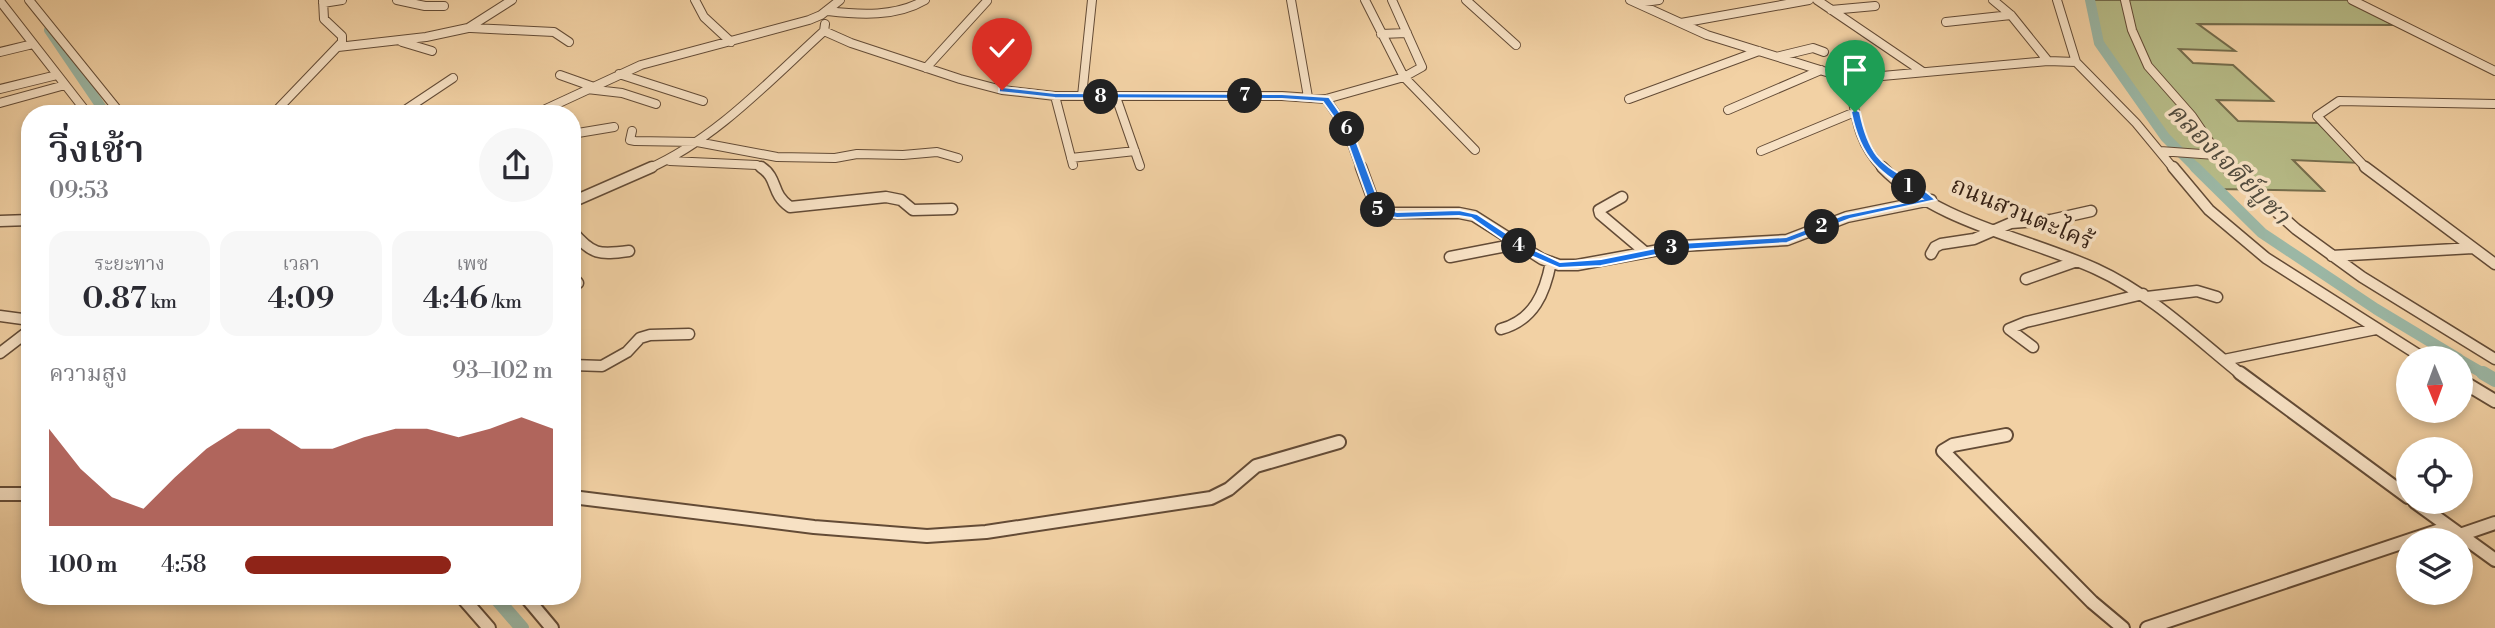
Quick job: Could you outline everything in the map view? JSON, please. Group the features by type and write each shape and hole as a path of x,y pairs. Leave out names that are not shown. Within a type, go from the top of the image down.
{"street":[{"path":"29,0 114,105"},
{"path":"282,105 342,42 342,36 324,19 323,1 342,0"},
{"path":"397,0 425,6 444,6"},
{"path":"468,28 512,0"},
{"path":"695,0 704,17 731,42"},
{"path":"824,13 840,0"},
{"path":"553,105 619,74 824,13 875,12 913,6 925,0"},
{"path":"1082,96 1092,0"},
{"path":"1292,0 1308,97"},
{"path":"1365,0 1404,77 1475,150"},
{"path":"824,31 926,68 1002,90 1055,96 1325,99 1404,77 1423,67 1392,0"},
{"path":"1466,0 1516,45"},
{"path":"1634,2 1659,0"},
{"path":"1681,23 1809,0"},
{"path":"1816,0 1923,72"},
{"path":"1993,0 2011,15 2048,61"},
{"path":"2057,0 2076,62 2164,151 2209,209 2266,258 2404,346"},
{"path":"2124,0 2132,30 2148,66 2192,116 2215,155 2269,206 2332,256 2400,303 2495,359"},
{"path":"2352,0 2495,71"},
{"path":"926,68 987,1"},
{"path":"1634,2 1707,35 1849,79 2048,61 2076,62"},
{"path":"2,6 81,105"},
{"path":"1831,10 1875,6"},
{"path":"581,198 668,161 697,142 729,117 824,31 824,13"},
{"path":"1946,22 2011,15"},
{"path":"338,47 397,41 468,28 554,32 569,42"},
{"path":"1381,34 1407,33"},
{"path":"397,41 432,51"},
{"path":"0,52 33,44"},
{"path":"1780,56 1813,48 1824,52"},
{"path":"1629,99 1759,51"},
{"path":"1728,110 1821,70"},
{"path":"619,74 703,101"},
{"path":"0,89 57,75"},
{"path":"560,75 589,87 622,93 656,104"},
{"path":"412,105 453,78"},
{"name":"ถนนสวนตะไคร้","path":"1849,79 1860,133 1870,155 1893,176 1931,200 1996,230 2122,281 2396,488"},
{"path":"0,103 65,85"},
{"path":"1055,96 1072,161 1135,151"},
{"path":"1116,97 1140,166"},
{"path":"1325,99 1347,130 1376,208 1384,213 1397,215 1459,213 1474,216 1551,262 1577,265 1645,252 1730,242 1787,240 1847,217 1931,200"},
{"path":"2495,104 2339,101 2317,116 2366,168 2495,264"},
{"path":"1761,151 1855,112"},
{"path":"581,132 614,127"},
{"path":"632,131 630,140 697,142 777,157 835,158 857,154 903,155 937,152 958,158"},
{"path":"2164,151 2215,155"},
{"path":"668,161 757,165 773,178 777,198 790,207 886,197 901,200 913,210 952,209"},
{"path":"1622,197 1599,210 1600,214 1645,252"},
{"path":"1931,254 1935,247 1941,244 1975,239 2011,223 2051,220 2091,211"},
{"path":"0,222 21,221"},
{"path":"581,242 589,252 596,254 629,251"},
{"path":"1450,257 1517,244"},
{"path":"2332,256 2394,253 2411,248 2473,248"},
{"path":"2026,279 2077,261"},
{"path":"1501,329 1518,324 1540,301 1545,293 1551,262"},
{"path":"2033,347 2009,329 2026,322 2145,296 2197,291 2217,297"},
{"path":"0,316 21,319"},
{"path":"2224,360 2376,329"},
{"path":"581,365 602,366 627,352 640,338 650,335 689,334"},
{"path":"0,353 21,337"},
{"path":"2473,388 2495,401"},
{"path":"2006,435 1953,445 1943,452 2092,602 2123,628"},
{"path":"581,498 844,530 957,535 1211,498 1230,489 1256,466 1339,442"},
{"path":"0,494 21,494"},
{"path":"2431,514 2450,528"},
{"path":"2469,528 2495,523"},
{"path":"2473,544 2495,560"},
{"path":"2147,628 2396,549"},
{"path":"469,605 489,628"},
{"path":"533,605 552,628"}],"green space":[{"path":"2090,0 2348,0 2393,25 2198,24 2235,51 2179,49 2193,63 2233,65 2273,101 2217,100 2238,121 2318,123 2360,163 2293,160 2324,191 2218,189 2165,137 2115,67 2099,43"}],"waterway":[{"name":"คลองเจดีย์บูชา","path":"2090,0 2099,43 2165,137 2195,167"},
{"path":"49,30 100,105"},
{"name":"คลองเจดีย์บูชา","path":"2195,167 2262,233 2376,309 2437,346"},
{"name":"คลองเจดีย์บูชา","path":"2473,368 2486,375"},
{"name":"คลองเจดีย์บูชา","path":"2483,373 2495,380"},
{"path":"502,605 522,628"}],"route":[{"path":"1002,90 1055,96 1282,96 1325,99 1347,130 1376,208 1384,213 1397,215 1459,213 1474,216 1490,224 1522,248 1559,265 1601,262 1681,246 1787,240 1847,217 1931,200 1893,176 1870,155 1860,133 1855,112"}]}
